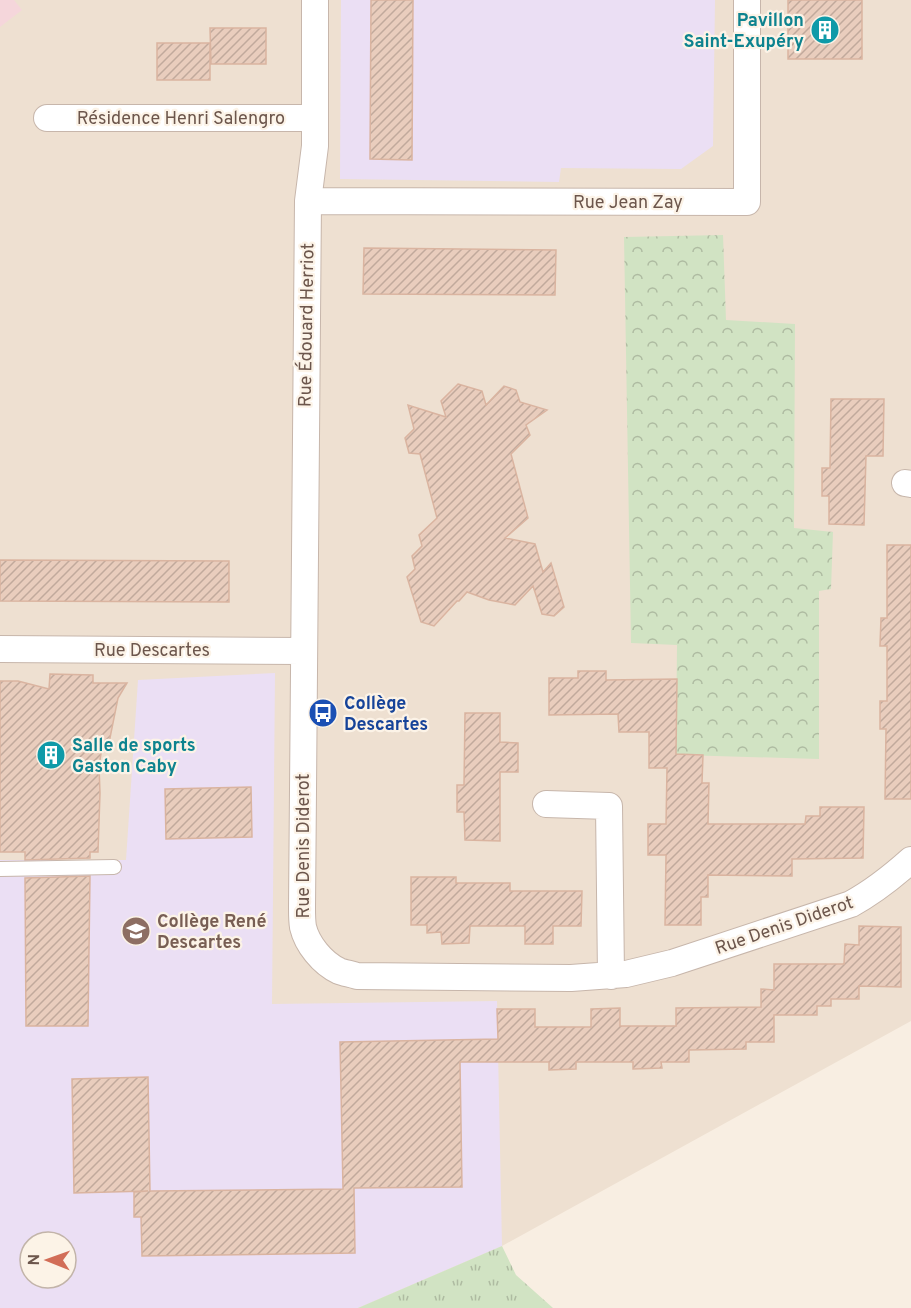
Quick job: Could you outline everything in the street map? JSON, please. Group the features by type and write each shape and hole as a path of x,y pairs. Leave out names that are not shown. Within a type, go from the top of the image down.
{"street":[{"name":"Rue Édouard Herriot","path":"303,651 308,201 315,146 315,0"},
{"name":"Rue Jean Zay","path":"308,201 747,202 747,0"},
{"name":"Résidence Henri Salengro","path":"47,118 315,118"},
{"name":"Rue Descartes","path":"0,649 303,651"},
{"name":"Rue Denis Diderot","path":"303,651 303,927 317,953 339,971 357,976 376,977 560,978 626,974 672,963 851,904 891,878 911,860"},
{"path":"546,804 609,806 611,976"}],"lane":[{"path":"0,869 114,867"}],"shaded area":[{"path":"0,0 911,0 911,1021 502,1246 358,1308 0,1308"},
{"path":"0,0 14,0 22,10 0,27"},
{"path":"341,0 715,0 713,146 681,169 561,168 559,182 340,179"},
{"name":"Collège René Descartes","path":"275,673 272,1004 497,1001 502,1246 358,1308 0,1308 0,860 126,860 138,680"}],"green space":[{"path":"723,235 726,320 795,324 794,528 833,532 831,589 819,591 819,759 649,754 652,742 676,742 677,645 631,643 624,237"},
{"path":"502,1246 516,1275 553,1308 358,1308"}],"building":[{"path":"371,0 413,0 412,160 370,159"},
{"name":"Pavillon Saint-Exupéry","path":"788,0 862,0 862,59 788,59"},
{"path":"210,28 266,28 266,64 211,64"},
{"path":"157,43 210,43 210,80 157,80"},
{"path":"364,248 556,250 555,295 363,294"},
{"path":"458,384 482,391 486,405 504,386 516,390 520,402 547,410 526,425 530,435 511,454 528,518 505,538 535,544 543,572 551,563 564,607 554,616 542,614 533,586 515,605 489,600 467,592 434,626 421,622 407,577 415,569 412,556 422,546 419,535 437,518 420,454 409,453 405,438 414,429 408,405 446,417 441,401"},
{"path":"831,399 884,399 883,456 866,456 864,525 829,524 829,496 822,496 822,468 830,468"},
{"path":"887,545 911,545 911,799 885,799 886,729 880,729 880,701 887,701 887,646 880,646 881,618 887,618"},
{"path":"0,560 229,561 229,602 0,601"},
{"path":"578,671 606,671 606,680 677,679 676,754 703,755 702,783 709,783 708,824 805,824 806,816 820,816 820,807 864,807 863,858 792,859 792,876 708,875 708,897 701,897 701,925 665,925 666,855 648,855 648,824 666,824 667,768 649,768 649,732 619,732 618,714 549,715 549,678 578,678"},
{"name":"Salle de sports Gaston Caby","path":"50,674 93,675 93,683 127,683 118,698 109,743 103,742 99,766 98,852 90,852 90,858 25,860 25,852 0,852 0,681 18,681 49,689"},
{"path":"465,713 500,713 500,742 518,743 518,772 500,772 500,841 465,840 464,812 457,812 457,785 464,785"},
{"path":"251,787 252,837 166,839 165,789"},
{"path":"90,876 88,1026 26,1026 25,878"},
{"path":"411,877 456,877 456,883 510,883 510,891 582,891 581,926 553,926 553,944 525,944 525,926 470,926 469,943 442,944 441,932 427,933 427,925 411,925"},
{"path":"859,926 901,927 901,987 859,986 859,999 831,999 831,1006 817,1006 817,1015 774,1015 774,1042 746,1042 746,1049 689,1050 689,1062 661,1062 662,1068 633,1069 633,1062 576,1062 576,1069 549,1070 549,1062 460,1062 462,1187 354,1188 355,1253 142,1256 141,1217 134,1217 134,1192 148,1191 74,1193 72,1079 148,1077 150,1191 343,1189 340,1042 498,1039 497,1009 535,1009 535,1027 591,1027 591,1009 620,1008 620,1026 676,1026 676,1008 761,1007 761,989 774,990 774,964 844,964 845,944 859,945"}],"place":[{"name":"Pavillon Saint-Exupéry","path":"825,30"},
{"name":"Collège Descartes","path":"323,713"},
{"name":"Salle de sports Gaston Caby","path":"51,755"},
{"name":"Collège René Descartes","path":"136,931"}]}
